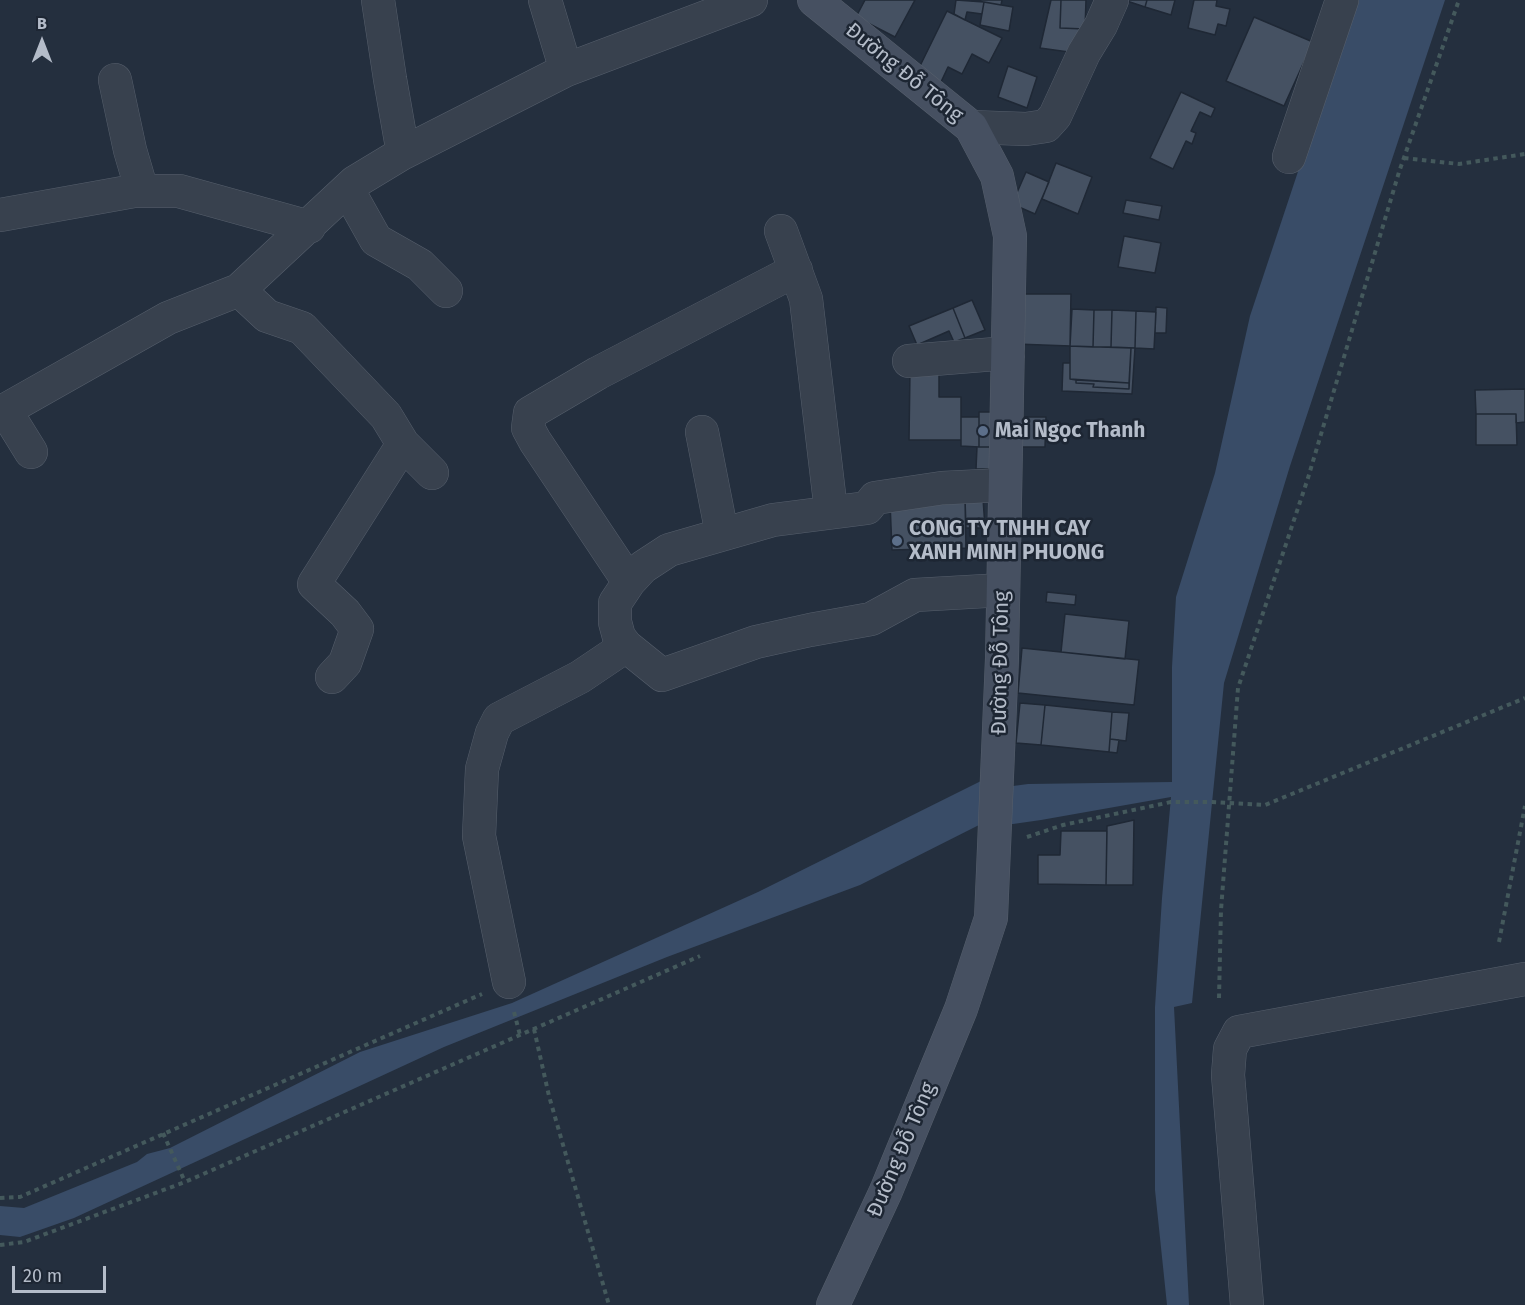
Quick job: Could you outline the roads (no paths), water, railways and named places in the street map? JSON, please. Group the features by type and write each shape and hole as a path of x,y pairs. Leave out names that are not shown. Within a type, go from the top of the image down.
{"main road":[{"name":"Đường Đỗ Tông","path":"814,0 971,127 997,176 1010,236 1003,590 996,833 991,918 961,1010 886,1191 833,1305"}],"street":[{"path":"378,0 403,153"},
{"path":"546,0 566,70"},
{"path":"31,452 3,411 168,318 239,291 356,182 403,153 566,70 751,0"},
{"path":"971,127 1026,129 1046,126 1055,116 1112,0"},
{"path":"1289,157 1342,0"},
{"path":"115,80 141,191"},
{"path":"348,190 376,240 420,264 446,291"},
{"path":"0,215 141,191 179,191 309,227"},
{"path":"781,231 806,299 831,512"},
{"path":"629,582 535,441 528,428 530,413 598,373 796,270"},
{"path":"239,291 267,316 302,328 386,416 403,444 432,473"},
{"path":"909,361 1008,353"},
{"path":"702,432 722,534"},
{"path":"332,677 345,663 357,629 345,613 314,584 403,444"},
{"path":"1003,590 915,595 871,619 756,642 662,675 626,646 619,637 615,622 615,603 629,582 643,567 669,550 772,520 867,508 875,498 931,490 1004,485"},
{"path":"509,982 478,836 482,769 492,733 499,719 580,677 626,646"},
{"path":"1247,1305 1228,1076 1230,1050 1239,1032 1525,979"}],"water":[{"path":"1355,0 1445,0 1290,466 1224,683 1192,1003 1174,1007 1189,1305 1167,1305 1155,1190 1155,1007 1171,797 1013,824 981,824 860,885 667,957 444,1047 74,1218 20,1237 0,1235 0,1206 24,1208 137,1162 147,1154 170,1148 360,1052 512,1003 758,892 981,781 997,781 1013,786 1172,782 1172,667 1176,597 1215,473 1250,316"}],"place":[{"name":"Mai Ngọc Thanh","path":"983,431"},
{"name":"CONG TY TNHH CAY XANH MINH PHUONG","path":"897,541"}]}
